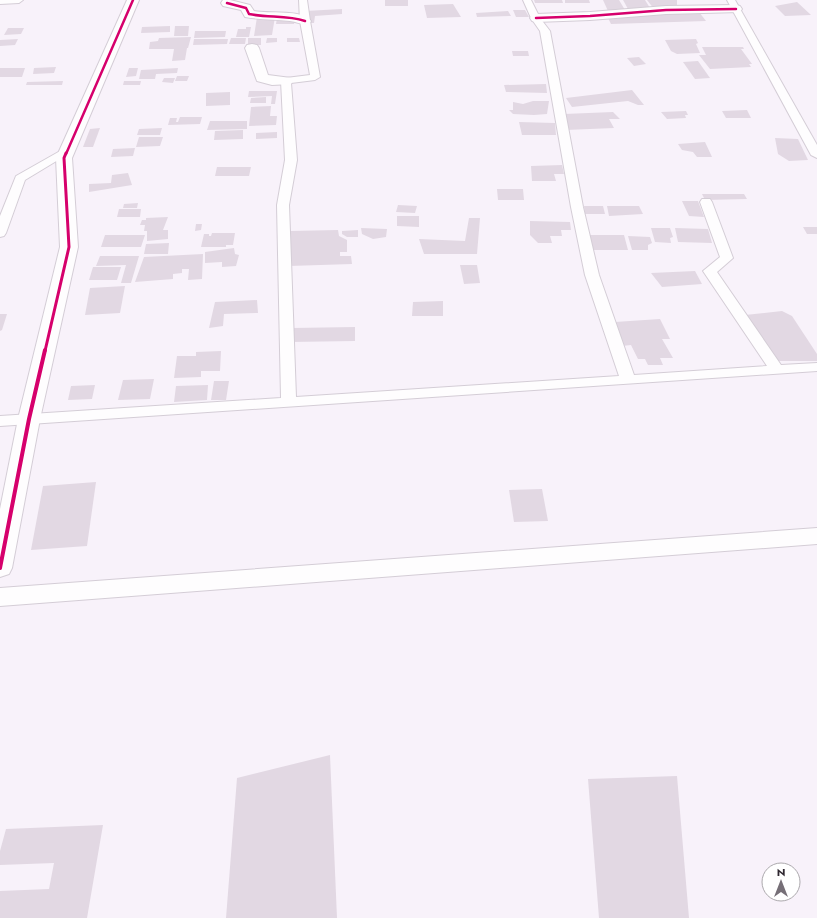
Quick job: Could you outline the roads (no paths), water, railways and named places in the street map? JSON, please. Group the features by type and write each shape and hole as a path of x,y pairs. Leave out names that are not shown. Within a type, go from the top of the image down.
{"street":[{"path":"0,568 29,419 69,247 64,158 133,0"},
{"path":"227,3 246,8 249,14 258,16 292,17 305,21"},
{"path":"536,18 635,13 734,5"},
{"path":"252,48 262,78 272,81 286,81"},
{"path":"0,597 817,536"}],"lane":[{"path":"0,1 19,0"},
{"path":"289,401 283,205 291,160 286,81 314,77 303,0"},
{"path":"527,0 536,18 545,31 573,184 592,275 628,379"},
{"path":"734,5 817,154"},
{"path":"0,233 20,178 69,149"},
{"path":"706,202 727,258 710,271 777,370"},
{"path":"0,421 817,367"}]}
